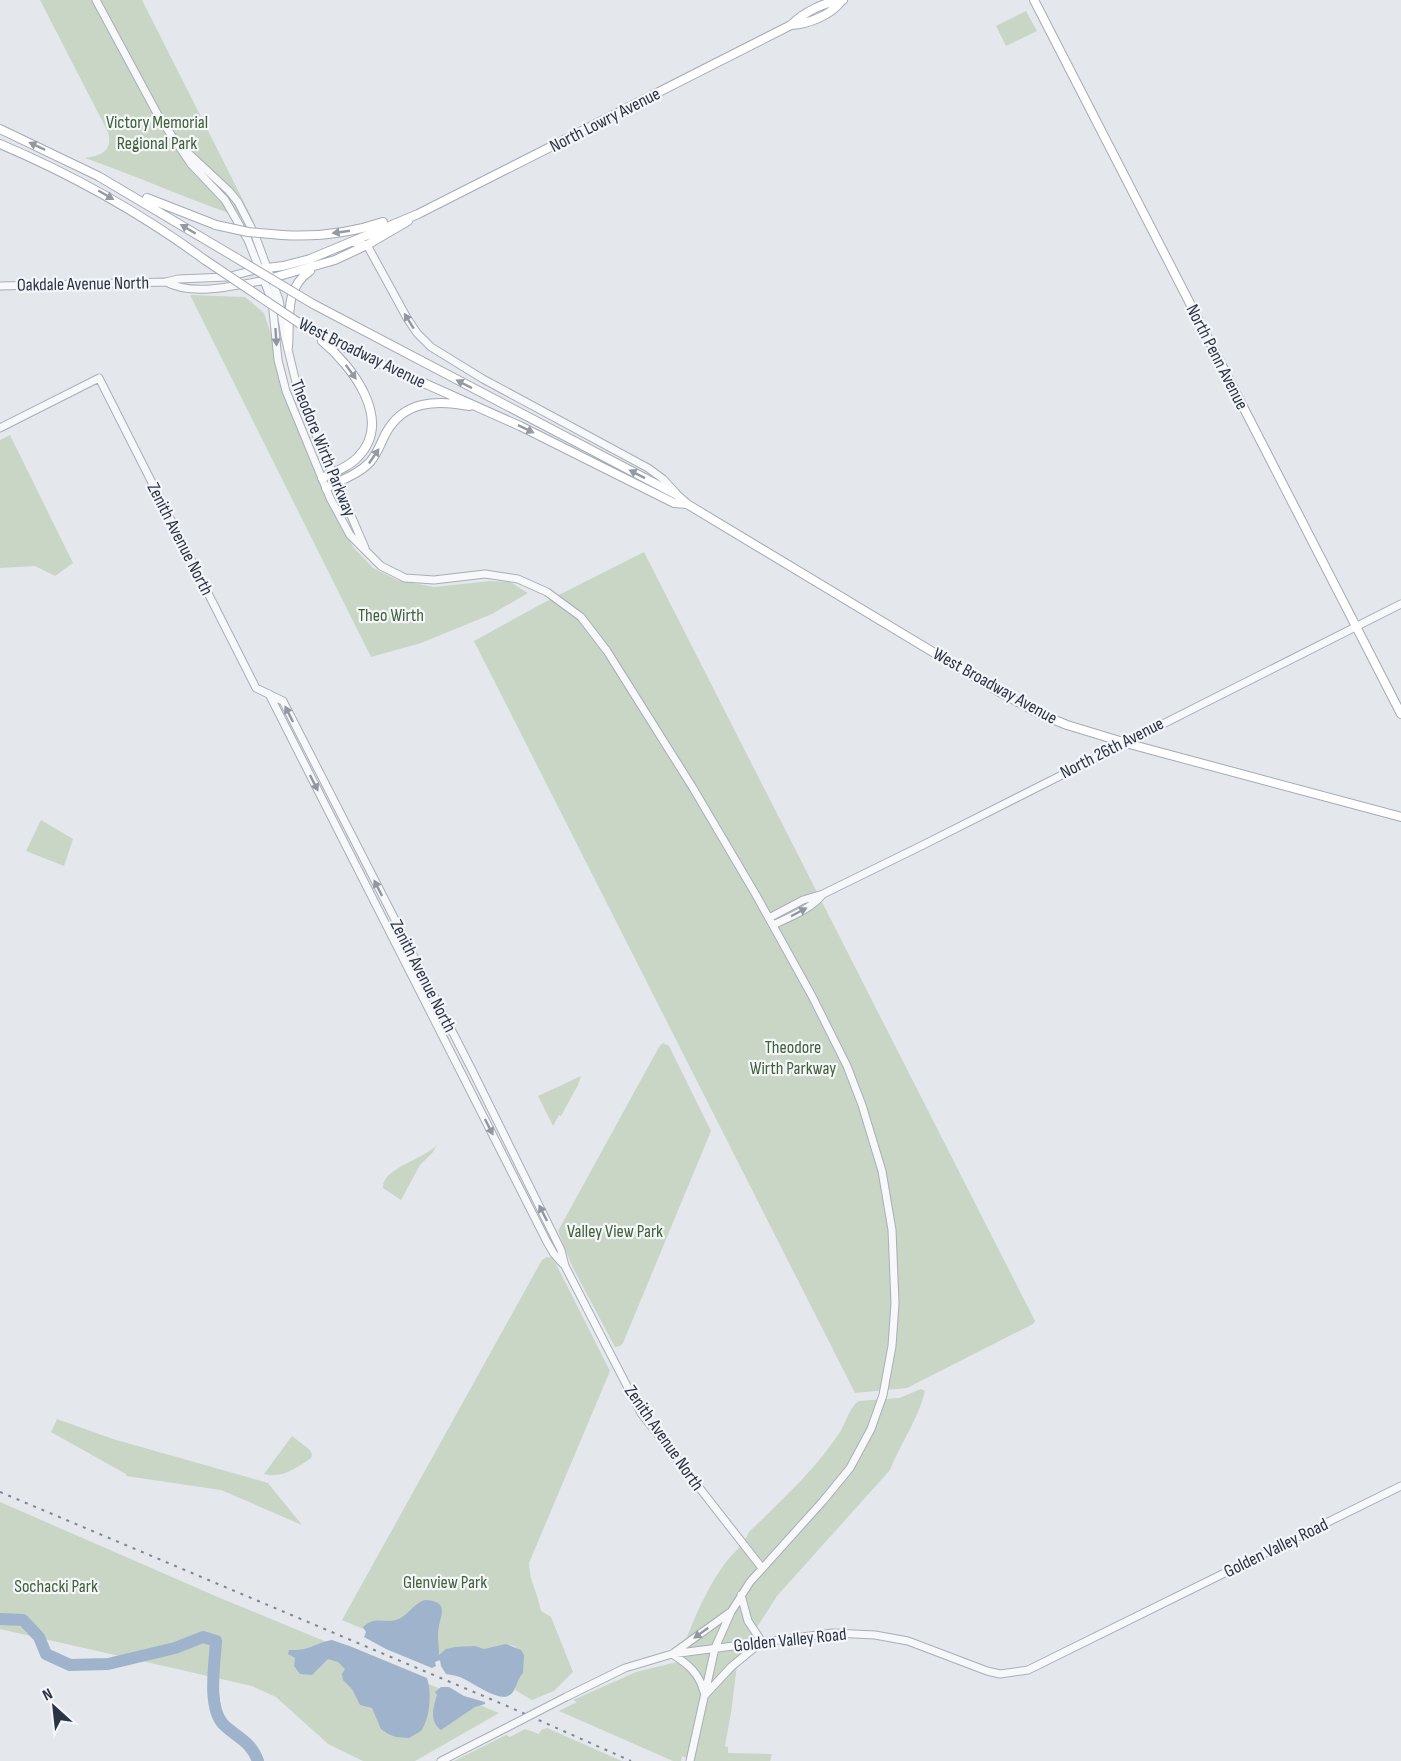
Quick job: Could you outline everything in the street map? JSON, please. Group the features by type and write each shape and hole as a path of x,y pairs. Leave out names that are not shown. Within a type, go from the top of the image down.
{"main road":[{"name":"North Lowry Avenue","path":"264,269 310,259 418,214 791,25 803,24 837,8 842,0"},
{"name":"North Penn Avenue","path":"1034,0 1401,714"},
{"name":"West Broadway Avenue","path":"0,129 98,176 313,304 677,495 687,504 1028,708 1067,725 1125,742 1401,817"},
{"name":"West Broadway Avenue","path":"0,144 98,190 135,212 310,331 350,351 484,409 674,503 687,504"},
{"path":"98,176 125,186 153,202 216,225 248,232 305,236 350,231 402,216 418,214"},
{"name":"North Lowry Avenue","path":"268,279 314,268 367,245 418,214"},
{"path":"288,347 288,310 295,287 300,278 314,268"},
{"path":"310,331 335,352 349,370 359,384 371,413 371,434 365,450 349,465 322,478"},
{"path":"326,488 368,464 392,424 400,416 419,405 437,402 484,409"}],"street":[{"name":"Theodore Wirth Parkway","path":"96,0 152,107 178,145 218,179 238,202 255,235 264,269 279,300 299,395 368,556"},
{"path":"351,242 367,245"},
{"name":"West Broadway Avenue","path":"367,245 407,318 417,333 431,347 483,379 648,468 663,479 677,495"},
{"name":"Oakdale Avenue North","path":"0,285 166,282 178,279 227,277 264,269"},
{"name":"Theodore Wirth Parkway","path":"268,279 282,378 344,527 368,556 395,574 418,580 485,574 518,579 547,592 581,617 607,651 693,788 773,925 838,1047 869,1126 882,1171 892,1230 895,1303 892,1346 883,1395 863,1445 838,1483 762,1568 731,1611 715,1648 690,1761"},
{"name":"Oakdale Avenue North","path":"166,282 175,287 200,289 268,279"},
{"name":"Zenith Avenue North","path":"0,428 99,378 256,688 283,701 427,982 561,1250 565,1266 641,1413 762,1568"},
{"name":"North 26th Avenue","path":"769,918 803,900 823,894 1401,603"},
{"name":"Zenith Avenue North","path":"269,694 554,1254 565,1266"},
{"name":"North 26th Avenue","path":"773,925 809,907 823,894"},
{"path":"417,987 427,982"},
{"name":"Golden Valley Road","path":"441,1761 625,1668 672,1654 833,1633 875,1635 908,1641 987,1671 1000,1674 1018,1672 1041,1665 1401,1486"},
{"path":"705,1695 731,1667 762,1641 745,1613 741,1595"},
{"path":"705,1695 702,1684 693,1670 672,1654 731,1611"}],"green space":[{"name":"Victory Memorial Regional Park","path":"40,0 142,0 254,222 85,158 105,151 109,144 108,132"},
{"path":"1026,11 1037,31 1006,46 996,26"},
{"name":"Theo Wirth","path":"190,295 245,297 264,313 324,495 353,547 373,568 397,580 434,587 490,581 510,582 528,593 492,614 421,643 371,657"},
{"path":"10,435 73,563 55,576 35,566 0,568 0,440"},
{"name":"Theodore Wirth Parkway","path":"644,552 1035,1321 907,1388 855,1393 474,641"},
{"path":"41,820 73,839 64,866 26,851"},
{"name":"Valley View Park","path":"663,1043 669,1046 711,1131 623,1343 615,1347 572,1266 558,1231"},
{"path":"581,1076 561,1116 559,1115 553,1126 538,1096"},
{"path":"437,1145 420,1165 401,1200 383,1188 384,1181 389,1175"},
{"name":"Glenview Park","path":"547,1257 555,1262 610,1371 529,1563 530,1575 541,1611 551,1617 573,1672 554,1691 532,1700 515,1690 516,1647 506,1645 495,1648 482,1679 342,1620 542,1260"},
{"path":"921,1389 925,1391 922,1401 890,1470 777,1596 738,1657 725,1746 728,1747 728,1753 772,1754 770,1761 686,1761 687,1758 682,1756 681,1761 673,1761 559,1711 577,1702 573,1700 636,1672 677,1662 702,1603 724,1564 749,1532 820,1459 840,1432 856,1403 899,1398"},
{"path":"57,1419 113,1439 268,1483 302,1525 221,1490 126,1476 51,1432"},
{"path":"292,1436 310,1450 311,1458 283,1474 264,1474"},
{"name":"Sochacki Park","path":"0,1502 220,1598 499,1713 415,1761 363,1761 328,1744 276,1697 252,1686 0,1629"},
{"path":"547,1728 622,1761 454,1761 506,1735 510,1737 525,1729 539,1734 541,1730"}],"water":[{"path":"424,1600 438,1603 441,1607 438,1635 439,1655 446,1649 455,1647 475,1646 484,1649 506,1644 521,1650 524,1655 523,1673 511,1694 504,1697 492,1694 462,1678 446,1674 440,1660 435,1662 436,1666 432,1668 364,1637 366,1632 363,1627 367,1624 375,1621 396,1620"},
{"path":"332,1640 427,1678 429,1705 421,1731 409,1738 396,1737 381,1729 372,1708 360,1705 352,1689 343,1680 342,1674 345,1669 338,1662 328,1659 312,1675 300,1674 294,1666 295,1658 288,1654 289,1650 307,1648"},
{"path":"441,1687 449,1687 464,1696 485,1702 485,1704 475,1707 441,1730 435,1723 433,1714 437,1695 435,1692"}],"waterway":[{"path":"0,1619 23,1620 39,1637 46,1654 70,1665 108,1664 175,1648 203,1637 216,1641 213,1696 218,1716 223,1724 251,1748 258,1761"}],"railway":[{"path":"0,1492 507,1706 631,1761"}]}
